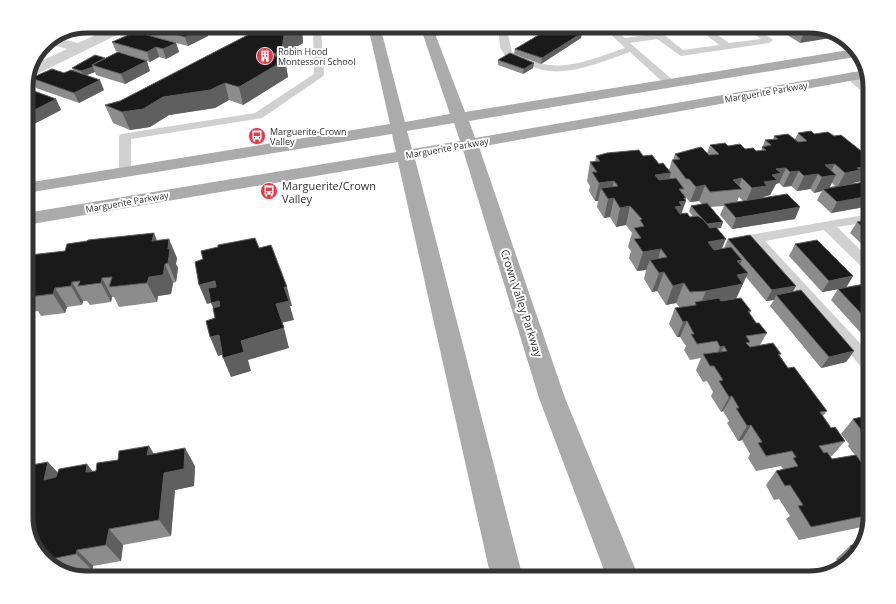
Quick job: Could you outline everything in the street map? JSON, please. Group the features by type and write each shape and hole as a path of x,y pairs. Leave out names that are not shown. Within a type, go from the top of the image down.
{"main road":[{"path":"376,33 505,571"},
{"name":"Crown Valley Parkway","path":"429,33 465,131 552,398 620,571"},
{"name":"Marguerite Parkway","path":"33,218 406,156 465,131 671,84 853,55"},
{"name":"Marguerite Parkway","path":"33,187 400,129 465,131 860,75"}],"street":[{"path":"36,69 110,33"},
{"path":"57,42 81,48"}],"lane":[{"path":"125,172 125,136 258,116 319,75 317,33"},
{"path":"503,33 505,47 508,54 544,67 556,68 568,66 632,49"},
{"path":"613,33 671,84"},
{"path":"656,33 681,54 769,40 758,33"},
{"path":"709,33 727,46"},
{"path":"622,41 659,36"},
{"path":"863,219 755,238 863,357"},
{"path":"827,225 863,260"}],"building":[{"path":"133,33 151,33 147,35 176,43 163,49 156,47 147,52 112,42"},
{"path":"171,33 193,33 185,37"},
{"path":"251,33 288,33 284,35 282,50 272,55 285,60 239,87 225,83 210,90 163,97 143,109 122,112 105,105 120,101"},
{"path":"542,33 582,33 542,58 515,49"},
{"path":"118,52 147,61 121,74 92,65"},
{"path":"510,53 534,63 524,69 498,60"},
{"path":"95,55 105,58 92,65 93,67 81,71 72,68"},
{"path":"52,69 64,73 71,70 100,80 74,93 34,79 34,77"},
{"path":"34,91 56,99 33,111"},
{"path":"811,131 814,134 828,132 834,136 841,135 863,152 863,167 857,168 860,170 845,173 835,164 825,165 836,175 822,177 818,174 804,176 799,171 790,172 786,168 776,169 781,173 772,175 777,180 764,182 767,186 752,188 742,178 733,180 742,189 710,192 705,185 696,187 689,179 686,179 672,160 680,159 675,154 701,147 709,155 719,154 710,145 725,143 728,146 740,144 745,149 753,148 756,151 766,150 762,147 771,145 765,140 778,139 774,136 788,134 798,142 807,141 798,133"},
{"path":"639,150 643,156 652,155 659,164 663,163 671,173 655,175 659,180 676,178 684,189 679,189 686,198 684,198 686,201 679,202 682,206 675,207 680,214 687,213 690,217 698,216 702,218 710,228 716,227 726,239 708,242 714,250 731,247 742,260 737,261 748,273 737,275 743,284 706,291 690,292 684,283 673,286 664,272 659,273 650,260 667,257 661,249 643,252 634,239 641,238 634,228 644,226 640,220 642,219 630,206 620,208 614,198 608,199 601,188 618,186 614,181 599,183 592,172 597,172 590,162 600,161 596,156 607,153"},
{"path":"863,182 863,197 837,202 823,189"},
{"path":"787,194 800,207 736,218 724,204"},
{"path":"707,203 723,222 707,224 691,206"},
{"path":"863,221 863,227 857,222"},
{"path":"154,233 152,241 169,239 168,249 170,249 168,263 165,264 163,275 149,277 147,283 109,287 112,277 102,278 101,283 78,286 80,281 72,282 71,286 55,288 53,294 33,296 33,255 65,251 67,244 88,240"},
{"path":"750,235 796,286 772,290 728,239"},
{"path":"255,238 259,248 271,245 287,287 284,287 289,301 276,304 284,328 241,341 244,352 223,358 219,335 210,337 206,321 215,318 213,308 220,306 219,301 211,303 208,288 216,287 215,281 199,285 195,262 203,259 201,251 218,247 218,245"},
{"path":"817,240 853,276 829,281 795,244"},
{"path":"863,284 863,316 838,289"},
{"path":"801,290 854,351 829,357 776,295"},
{"path":"719,298 721,301 741,298 751,311 748,311 756,323 759,323 767,333 746,336 750,342 746,343 750,347 773,343 781,354 778,354 788,368 794,367 827,411 820,412 831,428 835,427 845,441 819,446 824,453 827,452 832,459 856,455 863,465 863,516 811,527 798,506 803,505 790,485 785,486 776,471 798,466 793,458 796,457 792,451 766,456 758,443 762,442 751,425 747,426 736,408 739,408 732,396 729,397 719,381 723,380 714,366 710,366 703,354 727,351 724,346 720,347 717,341 697,344 691,334 694,334 687,321 683,322 675,308 696,305 695,302"},
{"path":"863,417 863,434 860,431 862,431 853,419"},
{"path":"149,446 147,455 185,448 184,469 164,473 159,520 109,529 106,545 77,550 76,554 53,559 40,544 34,528 33,465 48,462 44,480 56,477 59,469 87,464 86,472 96,471 97,463 118,460 119,451"},
{"path":"856,544 852,549 850,546"}],"place":[{"name":"Robin Hood Montessori School","path":"265,56"},
{"name":"Marguerite-Crown Valley","path":"257,136"},
{"name":"Marguerite/Crown Valley","path":"269,191"}]}
